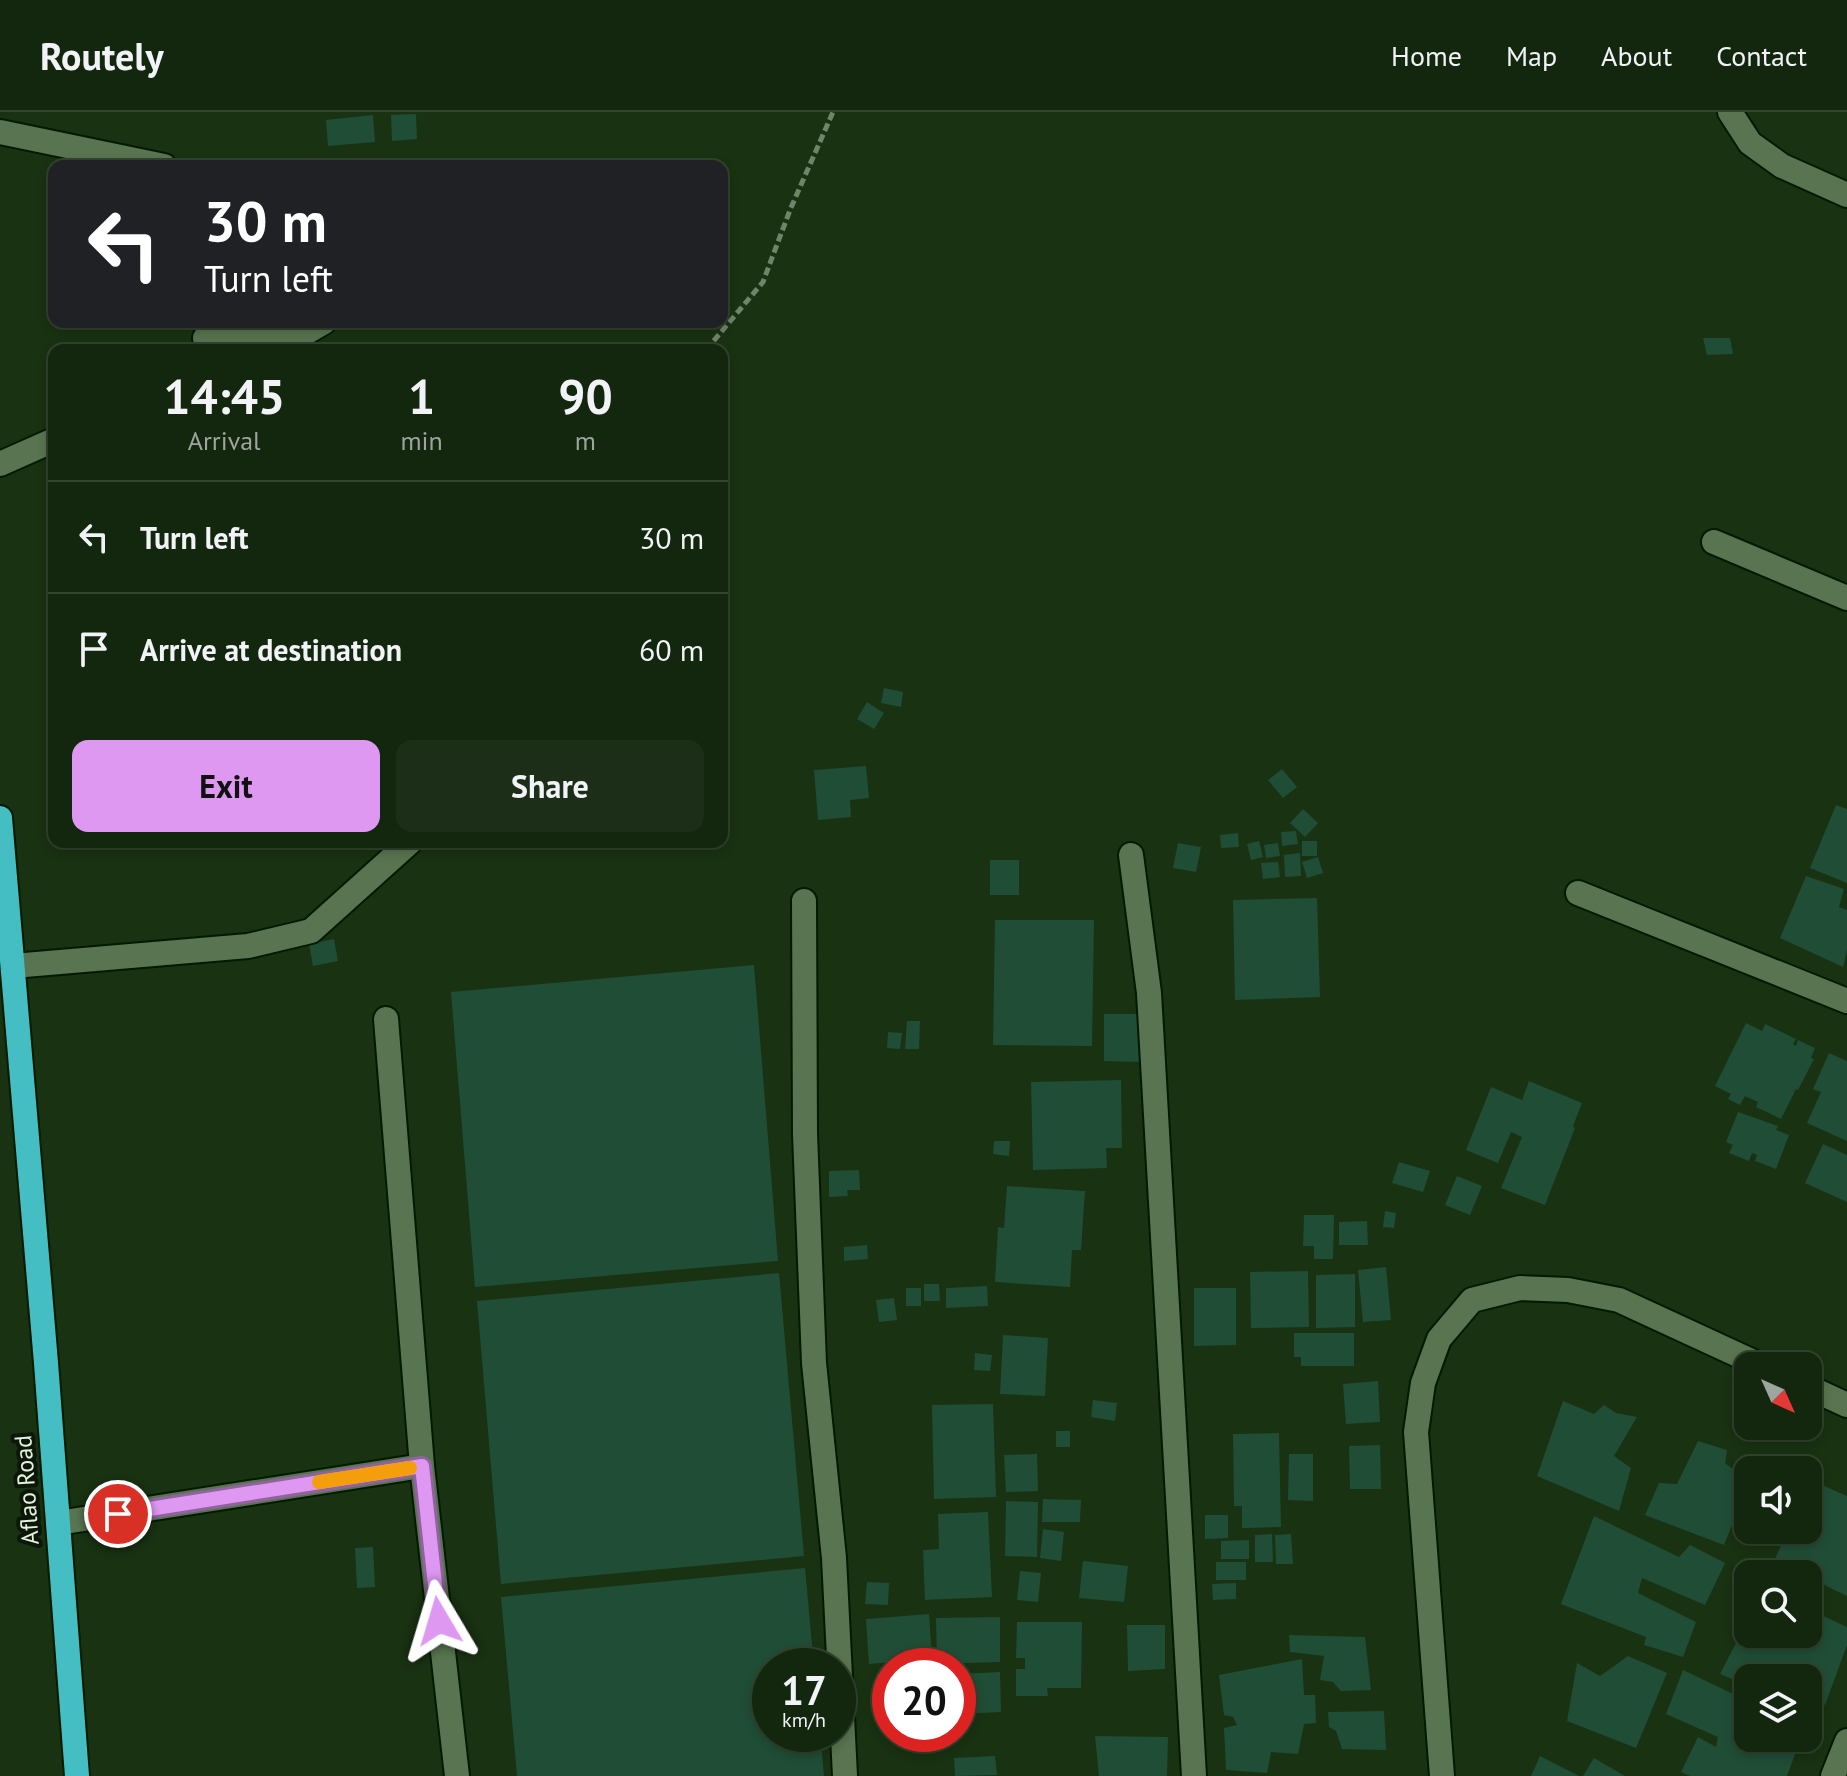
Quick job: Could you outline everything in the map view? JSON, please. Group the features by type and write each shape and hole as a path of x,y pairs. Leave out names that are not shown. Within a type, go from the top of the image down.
{"highway":[{"name":"Aflao Road","path":"0,818 77,1776"}],"street":[{"path":"1730,112 1750,143 1782,166 1847,195"},
{"path":"0,132 135,160"},
{"path":"205,337 305,333 314,328"},
{"path":"0,464 48,443"},
{"path":"1714,542 1847,598"},
{"path":"13,966 248,946 311,931 403,848"},
{"path":"1131,855 1149,993 1194,1776"},
{"path":"1578,893 1847,1001"},
{"path":"804,901 805,1134 814,1363 834,1558 845,1776"},
{"path":"386,1019 422,1466 457,1776"},
{"path":"1442,1776 1416,1432 1423,1383 1439,1339 1472,1300 1520,1288 1568,1290 1619,1300 1734,1353"},
{"path":"1822,1392 1846,1401"},
{"path":"58,1523 422,1466"},
{"path":"1833,1776 1847,1741"}],"path":[{"path":"728,324 763,282 790,210 833,112"},
{"path":"711,344 724,328"}],"building":[{"path":"416,114 417,139 392,141 391,115"},
{"path":"373,115 375,142 328,146 326,120"},
{"path":"1703,338 1730,338 1733,354 1707,355"},
{"path":"884,688 903,692 901,707 881,703"},
{"path":"867,702 884,713 874,729 857,719"},
{"path":"866,766 869,798 850,800 851,817 818,820 814,770"},
{"path":"1282,769 1297,787 1283,798 1268,780"},
{"path":"1836,805 1847,809 1847,883 1810,868"},
{"path":"1303,809 1318,823 1305,837 1290,823"},
{"path":"1296,831 1298,844 1282,846 1281,832"},
{"path":"1238,833 1239,847 1221,848 1220,835"},
{"path":"1259,841 1263,857 1251,860 1247,844"},
{"path":"1302,841 1317,841 1317,856 1302,856"},
{"path":"1178,843 1201,847 1196,872 1173,868"},
{"path":"1278,843 1280,856 1266,858 1264,845"},
{"path":"1300,853 1301,876 1285,877 1284,855"},
{"path":"1318,857 1323,873 1307,878 1302,862"},
{"path":"990,860 1019,860 1019,895 990,895"},
{"path":"1278,862 1280,877 1263,879 1261,863"},
{"path":"1806,876 1844,889 1839,907 1847,910 1847,950 1843,967 1780,938"},
{"path":"1317,898 1320,997 1235,1000 1233,900"},
{"path":"995,920 1094,920 1092,1046 993,1045"},
{"path":"334,939 338,961 313,966 309,944"},
{"path":"754,965 778,1261 475,1287 451,992"},
{"path":"1104,1014 1141,1014 1141,1062 1104,1061"},
{"path":"907,1021 920,1021 919,1049 905,1049"},
{"path":"1746,1023 1762,1031 1765,1024 1796,1039 1793,1044 1796,1046 1798,1040 1815,1048 1811,1058 1814,1059 1781,1119 1756,1107 1758,1102 1745,1096 1740,1105 1728,1099 1731,1094 1715,1086"},
{"path":"888,1032 902,1033 900,1049 887,1048"},
{"path":"1829,1053 1847,1061 1847,1141 1807,1123 1821,1092 1813,1089"},
{"path":"1121,1080 1122,1148 1106,1148 1107,1168 1033,1170 1031,1082"},
{"path":"1529,1081 1582,1103 1545,1205 1501,1188 1522,1137 1511,1132 1498,1163 1466,1150 1491,1087 1522,1100"},
{"path":"1738,1112 1778,1126 1776,1130 1789,1135 1776,1169 1755,1161 1757,1155 1752,1153 1749,1161 1729,1153 1733,1145 1726,1142"},
{"path":"994,1141 1010,1141 1009,1156 993,1154"},
{"path":"1823,1144 1847,1155 1847,1202 1805,1183"},
{"path":"1399,1162 1430,1171 1423,1192 1392,1183"},
{"path":"859,1170 860,1190 847,1190 848,1196 829,1197 829,1171"},
{"path":"1457,1176 1482,1186 1470,1215 1445,1205"},
{"path":"1007,1186 1085,1191 1081,1250 1072,1250 1070,1287 995,1282 998,1227 1004,1228"},
{"path":"1385,1211 1396,1213 1394,1228 1383,1227"},
{"path":"1304,1215 1334,1215 1333,1259 1314,1259 1314,1246 1303,1246"},
{"path":"1367,1221 1368,1245 1339,1245 1339,1222"},
{"path":"867,1245 868,1259 844,1261 844,1247"},
{"path":"1386,1267 1391,1320 1363,1322 1358,1270"},
{"path":"1308,1271 1309,1327 1251,1328 1250,1272"},
{"path":"779,1273 804,1556 501,1584 477,1301"},
{"path":"1355,1274 1355,1327 1316,1328 1316,1275"},
{"path":"924,1284 939,1284 940,1301 924,1301"},
{"path":"987,1286 988,1306 946,1308 946,1288"},
{"path":"906,1288 921,1288 921,1306 906,1306"},
{"path":"1194,1288 1236,1288 1236,1345 1194,1346"},
{"path":"894,1298 897,1320 879,1322 876,1300"},
{"path":"1294,1333 1354,1333 1354,1366 1301,1366 1301,1357 1294,1357"},
{"path":"1003,1335 1048,1338 1045,1396 1000,1394"},
{"path":"975,1353 992,1355 990,1371 974,1370"},
{"path":"1378,1381 1380,1422 1346,1424 1343,1384"},
{"path":"1093,1400 1117,1403 1115,1421 1091,1417"},
{"path":"1563,1401 1594,1414 1604,1405 1616,1413 1637,1417 1614,1456 1631,1468 1619,1511 1537,1476"},
{"path":"993,1404 996,1497 934,1499 932,1405"},
{"path":"1056,1431 1070,1431 1070,1447 1056,1447"},
{"path":"1279,1433 1281,1527 1242,1528 1242,1506 1234,1506 1233,1434"},
{"path":"1698,1441 1727,1450 1725,1463 1734,1470 1734,1520 1724,1545 1645,1515 1659,1483 1677,1484"},
{"path":"1380,1445 1381,1489 1350,1489 1349,1446"},
{"path":"1037,1454 1038,1491 1006,1492 1004,1455"},
{"path":"1289,1454 1313,1454 1313,1501 1288,1500"},
{"path":"1822,1485 1847,1496 1847,1596 1822,1584 1822,1560 1774,1560 1782,1544 1822,1544"},
{"path":"1043,1499 1081,1500 1080,1522 1042,1522"},
{"path":"1006,1501 1038,1502 1037,1557 1005,1556"},
{"path":"988,1512 992,1597 925,1600 923,1550 939,1549 938,1514"},
{"path":"1205,1515 1228,1515 1228,1538 1205,1539"},
{"path":"1594,1516 1679,1557 1690,1545 1725,1563 1705,1605 1642,1578 1638,1593 1696,1622 1683,1657 1644,1645 1646,1637 1561,1604"},
{"path":"1043,1529 1064,1532 1061,1561 1040,1558"},
{"path":"1272,1534 1273,1562 1255,1562 1255,1535"},
{"path":"1291,1534 1293,1564 1276,1564 1275,1535"},
{"path":"1249,1540 1249,1559 1221,1559 1221,1541"},
{"path":"373,1547 375,1587 357,1588 355,1548"},
{"path":"1083,1561 1128,1566 1124,1602 1079,1598"},
{"path":"1216,1562 1246,1562 1246,1580 1216,1580"},
{"path":"805,1568 812,1648 752,1648 752,1752 822,1752 824,1776 517,1776 501,1597"},
{"path":"1020,1571 1041,1573 1038,1602 1017,1600"},
{"path":"867,1582 889,1583 888,1605 865,1604"},
{"path":"1236,1583 1236,1599 1213,1600 1212,1584"},
{"path":"929,1614 931,1648 872,1648 872,1664 869,1664 866,1619"},
{"path":"1822,1615 1847,1627 1847,1645 1825,1705 1822,1704 1822,1664 1734,1664 1734,1680 1720,1674 1734,1647 1760,1650 1822,1648"},
{"path":"1000,1617 1000,1662 976,1663 976,1648 937,1648 936,1618"},
{"path":"1017,1622 1082,1622 1081,1688 1047,1688 1048,1696 1016,1696 1016,1669 1025,1669 1025,1658 1016,1658"},
{"path":"1127,1625 1165,1625 1165,1669 1128,1671"},
{"path":"1289,1635 1365,1637 1371,1690 1341,1691 1333,1682 1320,1680 1324,1656 1290,1652"},
{"path":"1628,1656 1667,1673 1636,1748 1567,1721 1577,1663 1600,1676"},
{"path":"1302,1659 1304,1695 1315,1695 1316,1723 1304,1724 1298,1754 1271,1752 1267,1773 1226,1770 1224,1728 1237,1725 1233,1717 1224,1715 1219,1675"},
{"path":"1683,1670 1734,1694 1734,1752 1796,1752 1787,1776 1690,1776 1681,1772 1698,1737 1716,1747 1718,1737 1666,1714"},
{"path":"1000,1672 1001,1712 976,1713 976,1673"},
{"path":"1384,1711 1386,1750 1342,1749 1336,1731 1329,1727 1328,1712"},
{"path":"1095,1736 1168,1737 1167,1776 1099,1776"},
{"path":"995,1756 997,1775 955,1776 954,1758"},
{"path":"1540,1756 1579,1776 1531,1776"},
{"path":"1594,1758 1625,1776 1583,1776"}],"slow traffic":[{"path":"319,1482 410,1468"}],"route":[{"path":"118,1514 422,1466 439,1621"}]}
